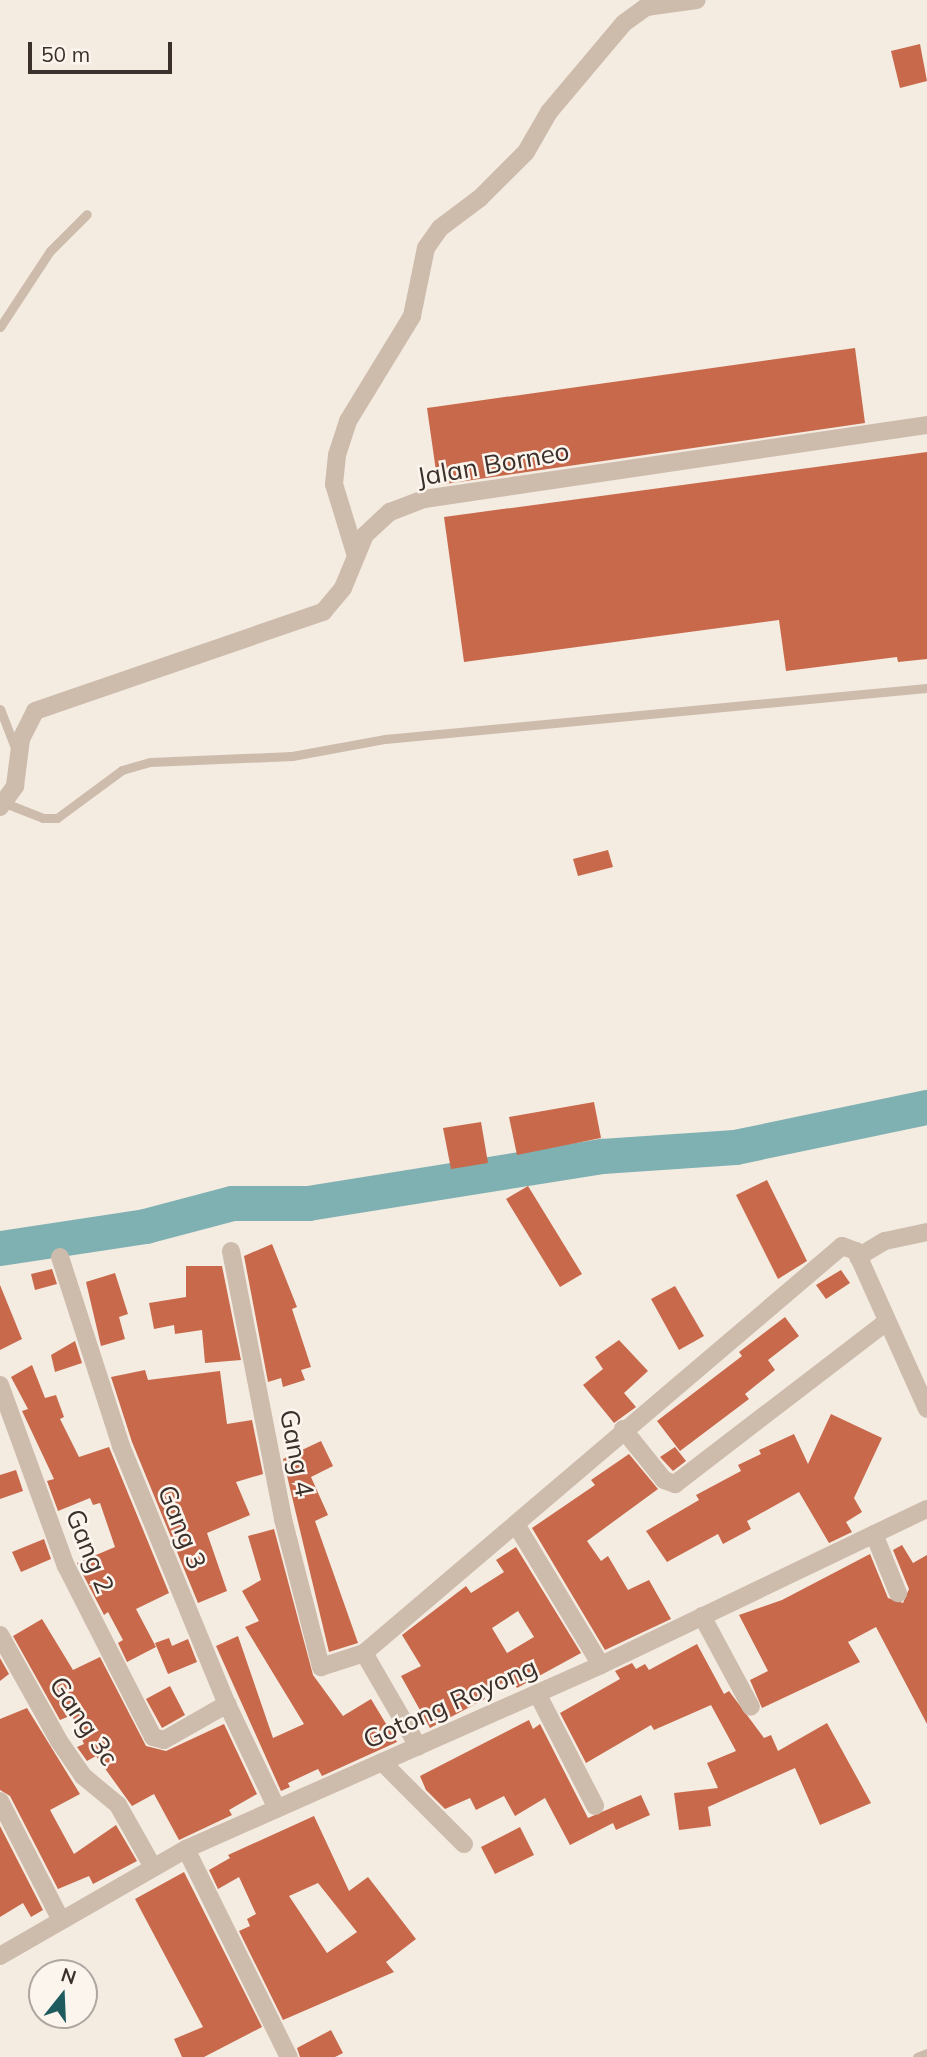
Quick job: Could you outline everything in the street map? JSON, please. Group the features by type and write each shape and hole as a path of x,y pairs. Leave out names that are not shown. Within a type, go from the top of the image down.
{"street":[{"path":"356,556 334,484 337,455 348,421 412,316 426,248 440,228 480,198 526,152 549,112 624,23 646,7 697,0"},
{"name":"Jalan Borneo","path":"2,805 15,786 26,723 35,711 323,612 336,601 376,520 424,499 927,425"},
{"path":"859,1257 886,1241 927,1232"},
{"path":"418,1746 363,1653 517,1526 623,1429 842,1246 853,1248 859,1257 927,1409"},
{"name":"Gang 4","path":"230,1251 283,1519 317,1664 326,1667 363,1653"},
{"name":"Gang 3","path":"60,1257 121,1446 227,1704 277,1809"},
{"path":"623,1429 664,1480 675,1484 887,1322"},
{"name":"Gang 2","path":"0,1385 66,1566 153,1737 164,1740 227,1704"},
{"name":"Gotong Royong","path":"0,1956 60,1918 186,1849 601,1665 927,1509"},
{"path":"517,1526 601,1665"},
{"path":"874,1534 898,1593"},
{"path":"702,1616 751,1707"},
{"name":"Gang 3c","path":"0,1635 59,1741 83,1776 118,1805 153,1867"},
{"path":"537,1693 595,1806"},
{"path":"382,1762 464,1844"},
{"path":"0,1801 60,1918"},
{"path":"186,1849 289,2057"}],"lane":[{"path":"0,327 50,251 87,214"},
{"path":"2,805 43,818 57,818 122,770 150,762 292,756 386,739 927,688"},
{"path":"0,709 19,755"},
{"path":"917,2057 927,2053"}],"building":[{"path":"920,44 927,81 900,88 891,51"},
{"path":"855,348 865,423 438,485 427,408"},
{"path":"927,452 927,659 898,662 897,657 786,671 779,620 464,662 444,517"},
{"path":"608,850 613,867 578,876 573,859"},
{"path":"594,1102 601,1138 517,1155 509,1117"},
{"path":"481,1122 488,1163 451,1169 443,1128"},
{"path":"767,1180 807,1261 778,1279 736,1195"},
{"path":"528,1186 582,1274 560,1287 506,1199"},
{"path":"272,1244 297,1307 292,1309 311,1367 301,1370 305,1380 283,1387 281,1378 268,1382 244,1256"},
{"path":"186,1266 222,1266 241,1360 205,1363 202,1330 175,1334 174,1325 154,1329 149,1303 186,1297"},
{"path":"52,1269 57,1284 35,1290 31,1274"},
{"path":"841,1270 850,1283 826,1299 816,1285"},
{"path":"115,1273 128,1314 119,1317 125,1339 101,1346 86,1282"},
{"path":"0,1285 22,1339 0,1350"},
{"path":"675,1286 704,1336 679,1350 651,1299"},
{"path":"785,1317 799,1336 768,1360 775,1370 745,1394 749,1399 680,1451 657,1421 742,1356 739,1352"},
{"path":"619,1340 648,1371 624,1393 636,1407 614,1423 583,1385 603,1369 595,1357"},
{"path":"75,1341 82,1363 55,1372 51,1355"},
{"path":"32,1365 45,1398 56,1395 64,1417 60,1419 79,1457 109,1447 169,1593 136,1609 156,1647 127,1662 118,1643 123,1640 108,1612 104,1615 77,1563 115,1547 100,1503 93,1505 90,1498 58,1511 47,1481 54,1479 22,1411 28,1409 11,1377"},
{"path":"145,1370 148,1380 220,1371 227,1424 252,1420 263,1474 236,1482 250,1515 207,1533 227,1591 198,1603 132,1442 111,1377"},
{"path":"831,1414 882,1438 854,1498 862,1512 846,1522 852,1532 829,1543 799,1492 747,1521 751,1529 723,1544 718,1534 667,1562 646,1531 699,1500 696,1495 741,1471 738,1465 761,1454 759,1450 794,1434 808,1464"},
{"path":"321,1441 333,1466 311,1477 328,1515 315,1521 358,1643 329,1652 283,1459"},
{"path":"675,1447 686,1461 673,1471 660,1457"},
{"path":"629,1454 658,1489 587,1541 601,1561 608,1556 628,1590 649,1580 671,1619 605,1650 532,1528 595,1485 591,1480"},
{"path":"16,1470 23,1491 0,1499 0,1475"},
{"path":"274,1529 313,1675 343,1716 371,1699 397,1742 322,1776 318,1769 288,1783 290,1787 281,1791 216,1646 238,1636 273,1738 304,1724 245,1627 259,1621 242,1591 261,1580 248,1536"},
{"path":"44,1539 51,1559 21,1572 12,1552"},
{"path":"902,1545 913,1563 927,1555 927,1724 876,1627 848,1642 860,1662 762,1708 750,1680 768,1671 739,1615 782,1600 870,1554 888,1598 903,1603 909,1589 893,1550"},
{"path":"516,1547 581,1653 517,1688 511,1678 482,1695 485,1699 430,1728 401,1676 421,1666 402,1635 466,1586 471,1593 504,1572 496,1560","holes":["518,1611 534,1637 507,1653 492,1628"]},
{"path":"42,1619 73,1670 100,1657 146,1746 166,1751 224,1724 257,1794 229,1810 232,1815 179,1840 154,1794 132,1806 96,1756 87,1761 77,1747 84,1744 72,1715 60,1720 13,1636"},
{"path":"169,1638 172,1646 188,1639 197,1662 168,1674 155,1643"},
{"path":"697,1644 724,1694 729,1691 764,1738 771,1735 778,1751 827,1723 871,1803 820,1825 795,1768 708,1807 711,1826 679,1830 674,1793 718,1788 707,1763 736,1751 711,1705 654,1730 651,1725 586,1763 560,1713 620,1679 615,1671 632,1663 636,1669 645,1664 649,1670"},
{"path":"0,1658 9,1674 0,1681"},
{"path":"170,1686 185,1715 162,1728 146,1699"},
{"path":"27,1708 80,1794 50,1810 74,1854 116,1825 137,1861 93,1884 89,1876 58,1889 10,1796 0,1790 0,1719"},
{"path":"529,1720 533,1729 540,1724 588,1818 641,1795 650,1815 616,1830 613,1823 570,1845 545,1798 515,1816 504,1796 476,1810 470,1798 445,1809 426,1790 420,1776"},
{"path":"314,1816 349,1891 368,1877 416,1939 386,1962 394,1972 283,2020 239,1931 250,1926 247,1919 256,1914 239,1877 218,1889 209,1870 230,1858 228,1855","holes":["318,1883 357,1932 327,1953 289,1896"]},
{"path":"0,1826 43,1910 31,1917 23,1903 0,1917"},
{"path":"520,1827 534,1855 495,1874 481,1847"},
{"path":"184,1872 262,2027 204,2057 182,2057 174,2039 203,2027 135,1899"},
{"path":"331,2030 343,2053 335,2057 300,2057 297,2048"}],"waterway":[{"path":"0,1248 145,1226 232,1203 308,1203 602,1156 735,1147 927,1107"}]}
